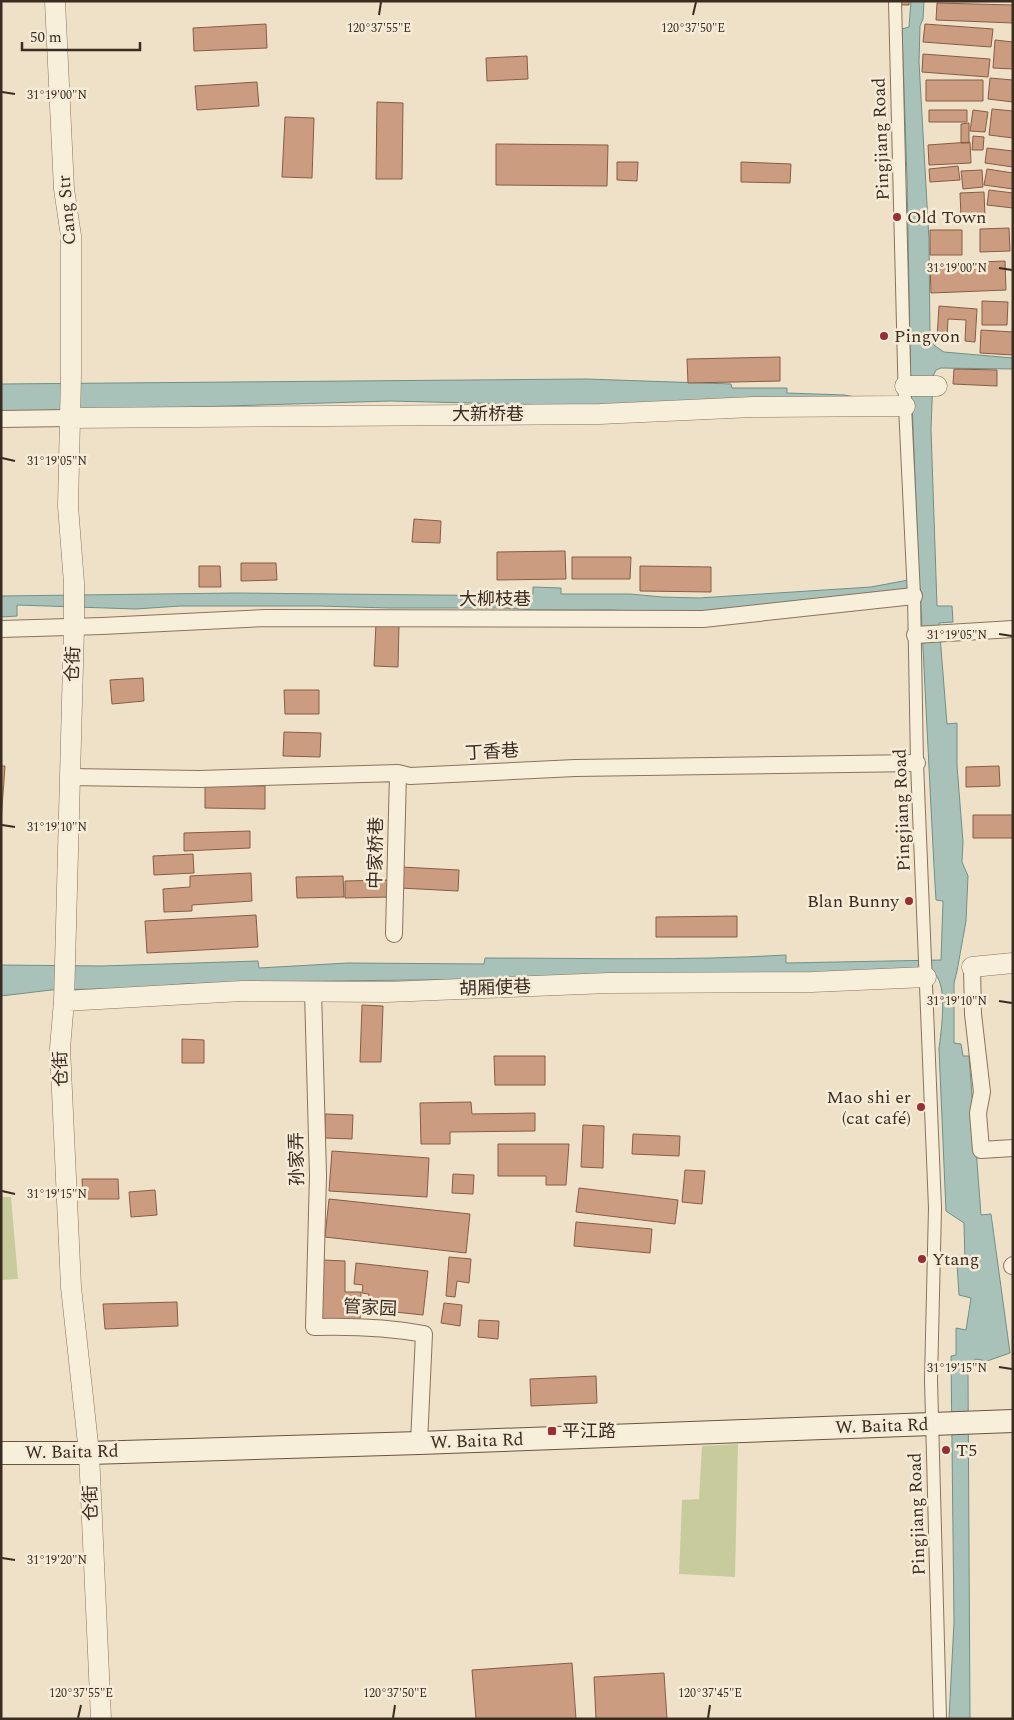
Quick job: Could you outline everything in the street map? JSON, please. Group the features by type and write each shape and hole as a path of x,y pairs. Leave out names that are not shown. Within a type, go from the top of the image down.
{"main road":[{"name":"W. Baita Rd","path":"1,1453 90,1453 420,1443 1013,1421"}],"street":[{"name":"Cang Str","path":"55,1 64,189 71,236 70,415"},
{"name":"Pingjiang Road","path":"895,1 906,395 917,635 917,764 935,1208 931,1380 937,1424 940,1719"},
{"name":"大新桥巷","path":"70,415 600,414 753,407 906,395 937,386"},
{"path":"1,419 70,415"},
{"name":"仓街","path":"70,415 68,506 74,583 74,627 64,998 60,1048 71,1287 90,1453 101,1719"},
{"name":"大柳枝巷","path":"1,629 266,618 703,619 914,588"},
{"path":"917,635 1013,629"},
{"name":"丁香巷","path":"69,777 199,779 398,773 410,776 575,768 917,764"},
{"name":"中家桥巷","path":"394,934 398,773"},
{"path":"1013,963 972,967 973,1014 982,1092 978,1113 981,1150 1013,1148"},
{"name":"胡厢使巷","path":"64,998 242,991 396,992 609,984 812,982 925,972"},
{"name":"孙家弄","path":"313,991 318,1175 314,1327"},
{"name":"管家园","path":"314,1327 360,1326 424,1334 420,1443"}],"green space":[{"path":"1,1197 11,1197 18,1279 1,1280"},
{"path":"738,1444 735,1577 679,1574 682,1500 699,1499 702,1446"}],"water":[{"path":"911,1 924,1 923,19 920,26 919,62 929,240 930,338 935,346 944,352 1013,358 1013,369 941,368 936,370 933,376 931,429 937,606 952,606 953,622 939,623 947,724 957,723 957,766 963,842 962,862 968,876 966,921 954,983 954,1043 961,1044 963,1056 969,1056 981,1215 991,1214 1010,1353 987,1361 975,1359 968,1373 970,1719 949,1719 954,1622 951,1356 956,1355 956,1328 966,1330 971,1298 959,1295 957,1264 965,1263 964,1223 946,1211 939,1049 943,999 939,980 935,974 243,982 182,984 149,988 51,990 1,996 1,965 101,966 258,961 259,968 348,963 484,964 485,958 673,959 786,955 786,963 941,960 943,901 936,900 920,588 680,614 611,610 503,608 180,606 136,609 17,605 17,616 1,617 1,596 237,593 527,596 533,594 533,587 561,588 561,594 630,594 699,598 871,587 919,578 912,402 552,405 390,401 1,413 1,384 586,379 731,384 732,388 787,388 787,393 844,395 862,398 911,397 902,29 909,27"}],"building":[{"path":"897,1 909,1 909,5 897,5"},
{"path":"937,3 1013,5 1013,23 936,20"},
{"path":"266,24 267,48 194,51 193,28"},
{"path":"925,24 993,29 991,47 923,42"},
{"path":"995,40 1013,42 1013,69 993,68"},
{"path":"923,54 990,59 988,77 922,72"},
{"path":"527,56 528,79 487,81 486,58"},
{"path":"990,78 1013,80 1013,102 988,99"},
{"path":"926,80 983,80 983,101 926,101"},
{"path":"257,82 259,106 197,110 195,86"},
{"path":"377,102 403,103 402,179 376,179"},
{"path":"992,109 1013,111 1013,138 989,135"},
{"path":"929,110 967,110 967,122 929,122"},
{"path":"973,110 988,112 985,132 970,131"},
{"path":"285,117 314,118 312,178 282,177"},
{"path":"969,123 969,143 961,143 961,124"},
{"path":"973,136 984,137 983,150 972,150"},
{"path":"970,142 971,163 929,165 928,145"},
{"path":"496,144 608,145 607,186 496,185"},
{"path":"987,148 1013,151 1013,167 985,163"},
{"path":"617,162 638,162 637,181 617,180"},
{"path":"741,162 791,164 790,183 741,182"},
{"path":"958,166 960,180 930,182 929,169"},
{"path":"987,169 1013,173 1013,189 984,185"},
{"path":"982,170 983,187 963,189 961,171"},
{"path":"989,190 1013,193 1013,208 987,205"},
{"path":"984,192 985,216 961,217 960,193"},
{"path":"1009,228 1010,251 980,252 980,229"},
{"path":"930,230 962,230 962,255 930,255"},
{"path":"1005,261 1006,290 931,293 930,264"},
{"path":"982,301 1008,302 1007,325 982,325"},
{"path":"939,306 977,309 975,342 965,341 966,320 948,319 947,338 937,338"},
{"path":"981,330 1013,332 1013,355 980,353"},
{"path":"780,357 780,381 688,383 687,359"},
{"path":"954,369 997,370 997,386 953,384"},
{"path":"414,519 441,521 440,543 412,542"},
{"path":"565,551 566,579 497,580 497,552"},
{"path":"572,557 631,557 630,579 572,579"},
{"path":"241,563 276,563 277,580 241,581"},
{"path":"199,566 220,566 221,587 199,587"},
{"path":"640,566 711,567 711,592 640,591"},
{"path":"376,623 399,624 398,667 374,666"},
{"path":"143,678 144,701 112,704 110,680"},
{"path":"284,690 319,690 319,714 285,714"},
{"path":"284,732 321,733 320,757 283,756"},
{"path":"1,766 5,766 1,822"},
{"path":"999,766 1000,786 966,787 966,767"},
{"path":"205,785 265,786 265,809 205,808"},
{"path":"973,815 1013,815 1013,838 973,838"},
{"path":"250,831 250,848 184,851 184,833"},
{"path":"193,854 194,873 154,875 153,856"},
{"path":"401,867 459,870 458,891 400,888"},
{"path":"251,873 252,901 192,905 192,911 164,912 163,889 190,887 190,876"},
{"path":"343,876 344,897 297,898 296,877"},
{"path":"391,880 391,897 345,898 345,881"},
{"path":"256,915 258,947 147,953 145,921"},
{"path":"737,916 737,937 656,937 656,917"},
{"path":"362,1005 383,1006 381,1062 360,1062"},
{"path":"182,1039 204,1040 204,1063 182,1063"},
{"path":"494,1056 545,1056 545,1085 495,1085"},
{"path":"471,1102 472,1114 535,1113 535,1131 450,1132 450,1144 421,1144 420,1103"},
{"path":"325,1114 353,1115 352,1139 325,1138"},
{"path":"583,1125 604,1126 603,1168 581,1167"},
{"path":"633,1134 680,1136 679,1156 632,1154"},
{"path":"498,1144 569,1144 566,1185 546,1185 546,1176 498,1176"},
{"path":"332,1151 429,1158 427,1197 329,1191"},
{"path":"685,1170 705,1171 702,1204 682,1202"},
{"path":"453,1174 474,1175 473,1194 452,1193"},
{"path":"82,1179 118,1179 119,1199 83,1199"},
{"path":"579,1188 678,1200 675,1224 576,1212"},
{"path":"155,1190 157,1215 131,1217 129,1192"},
{"path":"329,1199 470,1214 466,1253 325,1237"},
{"path":"576,1222 652,1229 650,1253 574,1246"},
{"path":"449,1257 471,1259 469,1283 457,1281 455,1297 446,1296"},
{"path":"323,1260 345,1261 345,1292 361,1292 360,1321 322,1321"},
{"path":"356,1263 428,1271 423,1315 367,1309 369,1294 362,1293 363,1285 354,1284"},
{"path":"177,1302 178,1326 105,1329 103,1304"},
{"path":"444,1303 462,1305 460,1326 441,1323"},
{"path":"479,1320 499,1321 498,1339 478,1337"},
{"path":"596,1376 597,1403 531,1406 530,1379"},
{"path":"572,1663 576,1719 476,1719 472,1670"},
{"path":"664,1673 667,1719 596,1719 594,1677"}],"place":[{"name":"Old Town","path":"897,217"},
{"name":"Pingvon","path":"884,336"},
{"name":"Blan Bunny","path":"909,901"},
{"name":"Mao shi er (cat café)","path":"921,1107"},
{"name":"Ytang","path":"922,1259"},
{"name":"平江路","path":"552,1431"},
{"name":"T5","path":"946,1450"}]}
